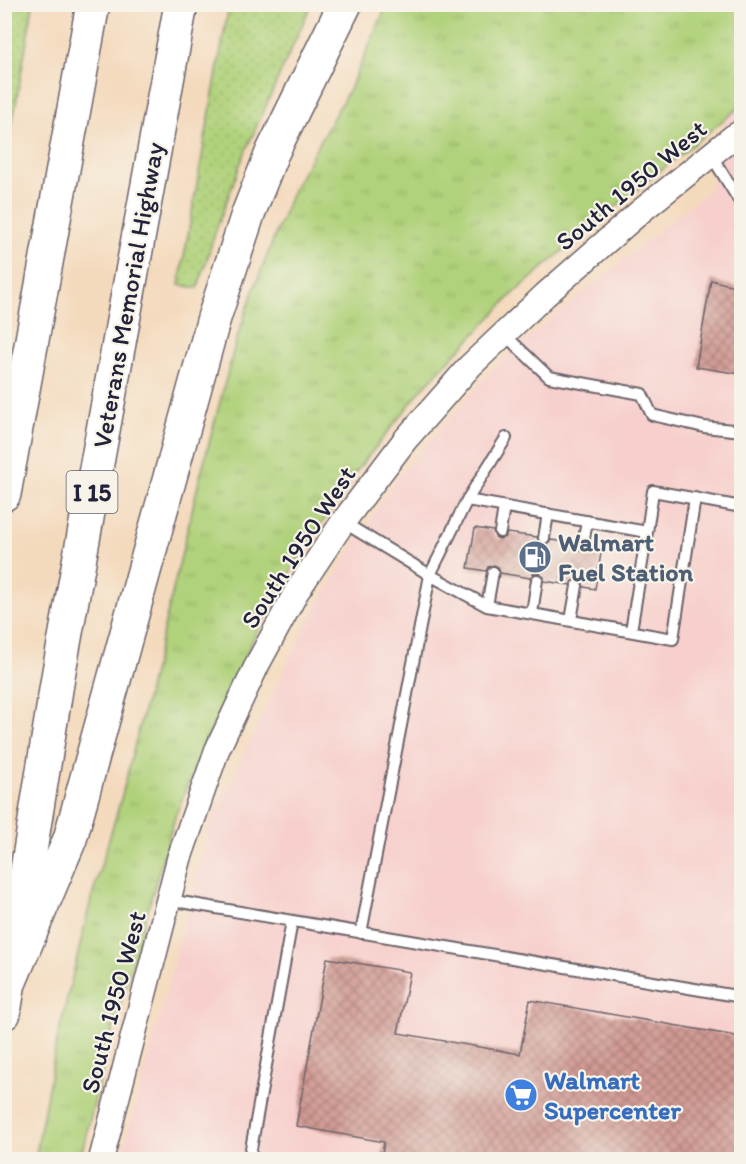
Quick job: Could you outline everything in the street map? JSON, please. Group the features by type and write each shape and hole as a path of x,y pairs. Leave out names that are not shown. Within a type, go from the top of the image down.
{"highway":[{"path":"4,494 93,4"},
{"name":"Veterans Memorial Highway","path":"7,997 59,671 181,4"},
{"path":"7,997 70,839 214,318 248,214 272,153 345,4"}],"street":[{"name":"South 1950 West","path":"101,1160 179,859 217,750 258,663 297,591 342,522 405,440 470,366 545,295 641,211 741,132"}],"lane":[{"path":"711,155 741,205"},
{"path":"504,334 549,377 642,394 652,415 704,427 741,431"},
{"path":"362,933 430,575 467,500 506,438"},
{"path":"631,631 652,491 741,507"},
{"path":"342,522 487,606 673,639 695,498"},
{"path":"467,500 647,532"},
{"path":"500,532 504,507"},
{"path":"544,538 548,514"},
{"path":"583,544 587,521"},
{"path":"487,606 493,572"},
{"path":"532,613 537,579"},
{"path":"571,620 577,586"},
{"path":"169,900 741,997"},
{"path":"249,1160 292,921"}],"shaded area":[{"path":"741,25 741,1159 120,1160 210,823 311,615 394,481 502,359 710,189 740,54"}],"green space":[{"path":"4,5 33,5 5,167"},
{"path":"229,5 311,5 243,157 198,288 179,285"},
{"path":"387,5 741,5 741,106 583,233 512,295 422,389 355,473 295,564 254,637 203,747 175,817 114,1025 80,1159 35,1159 57,1040 91,900 121,799 236,341 293,190 351,86"}],"building":[{"path":"711,280 741,288 741,374 696,367"},
{"name":"Walmart Fuel Station","path":"475,528 493,531 495,537 499,539 505,537 507,533 537,537 539,543 543,545 551,540 576,543 578,549 582,551 588,549 590,545 602,547 595,589 584,587 582,581 578,579 572,581 570,585 544,581 544,577 539,573 534,573 530,578 500,573 498,567 494,565 488,567 486,571 468,568"},
{"name":"Walmart Supercenter","path":"327,958 410,972 398,1033 520,1054 530,1000 741,1037 741,1160 381,1160 384,1142 296,1126"}],"place":[{"name":"Walmart Fuel Station","path":"535,557"},
{"name":"Walmart Supercenter","path":"521,1095"}]}
